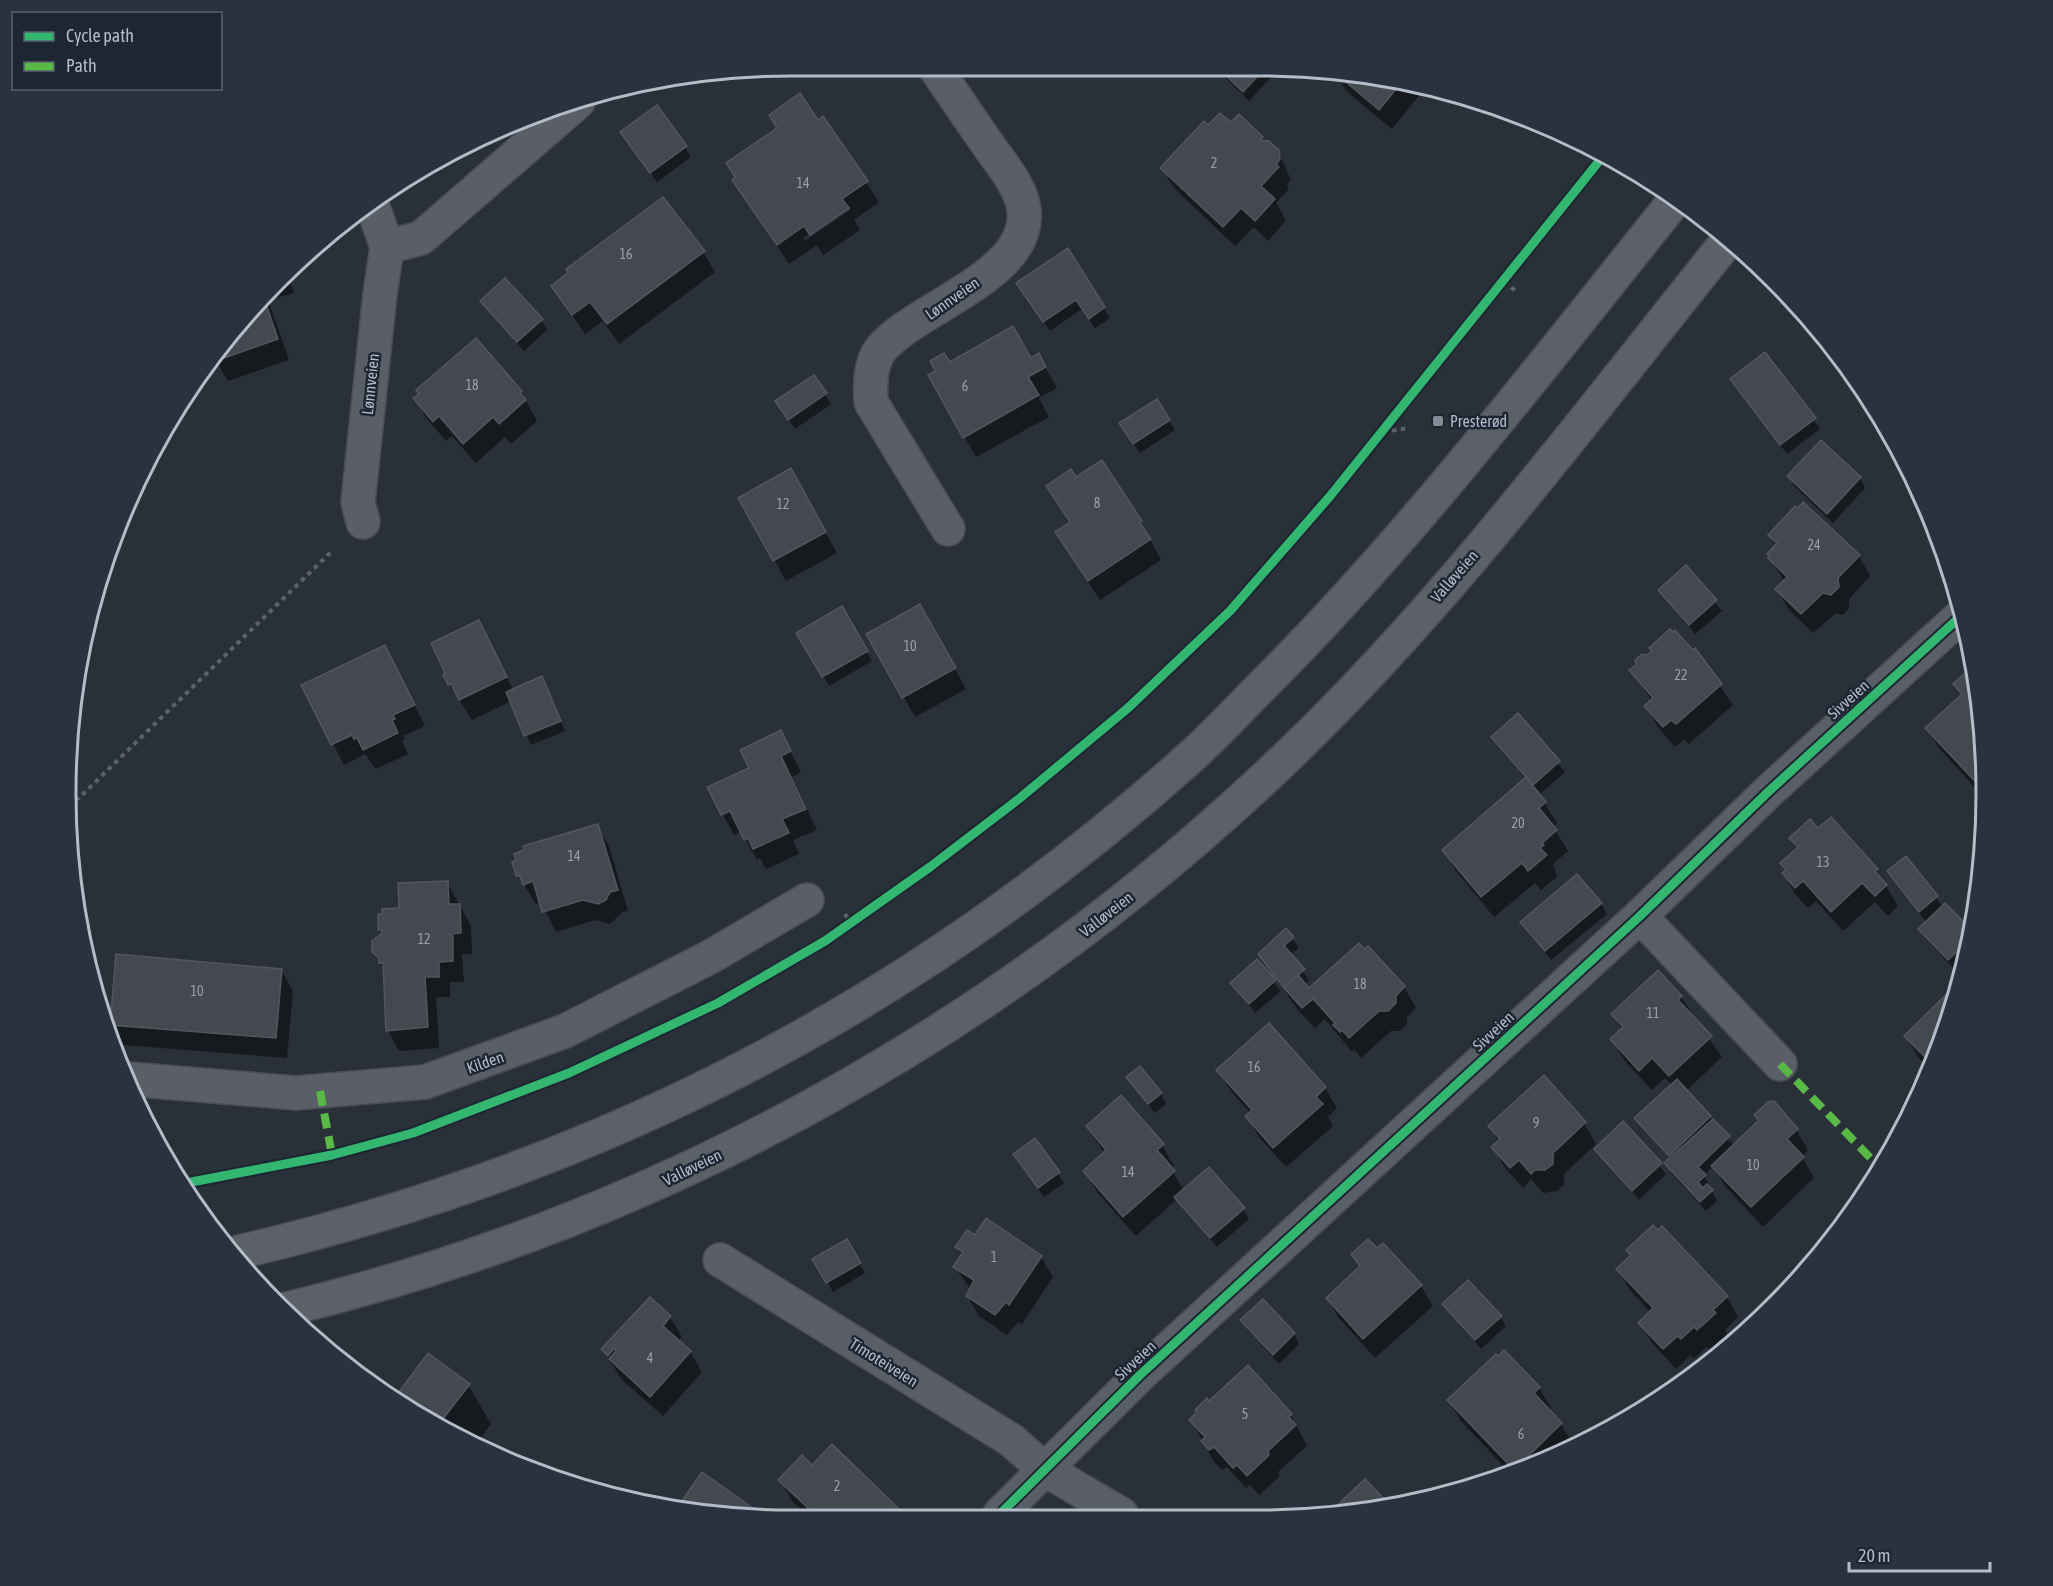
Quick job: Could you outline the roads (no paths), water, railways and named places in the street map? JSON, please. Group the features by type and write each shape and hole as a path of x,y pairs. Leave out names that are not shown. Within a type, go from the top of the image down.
{"main road":[{"path":"243,1251 391,1212 489,1180 605,1135 719,1082 791,1043 881,990 1018,897 1092,841 1196,752 1313,635 1460,467 1670,206"},
{"name":"Valløveien","path":"294,1307 411,1275 512,1243 650,1187 767,1131 842,1091 961,1018 1075,938 1183,852 1262,780 1391,649 1510,510 1723,247"}],"street":[{"name":"Lønnveien","path":"941,76 1007,172 1024,206 1024,228 1012,253 880,350 870,382 871,402 948,529"},
{"path":"387,247 421,238 564,115"},
{"name":"Lønnveien","path":"363,522 358,502 387,247 375,212"},
{"name":"Sivveien","path":"1004,1510 1140,1375 1640,916 1768,792 1955,621"},
{"name":"Kilden","path":"137,1080 296,1093 426,1082 565,1031 710,957 807,900"},
{"path":"1640,916 1780,1064"},
{"name":"Timoteiveien","path":"720,1260 1011,1440 1044,1469 1114,1510"}],"place":[{"name":"Presterød","path":"1438,421"}]}
